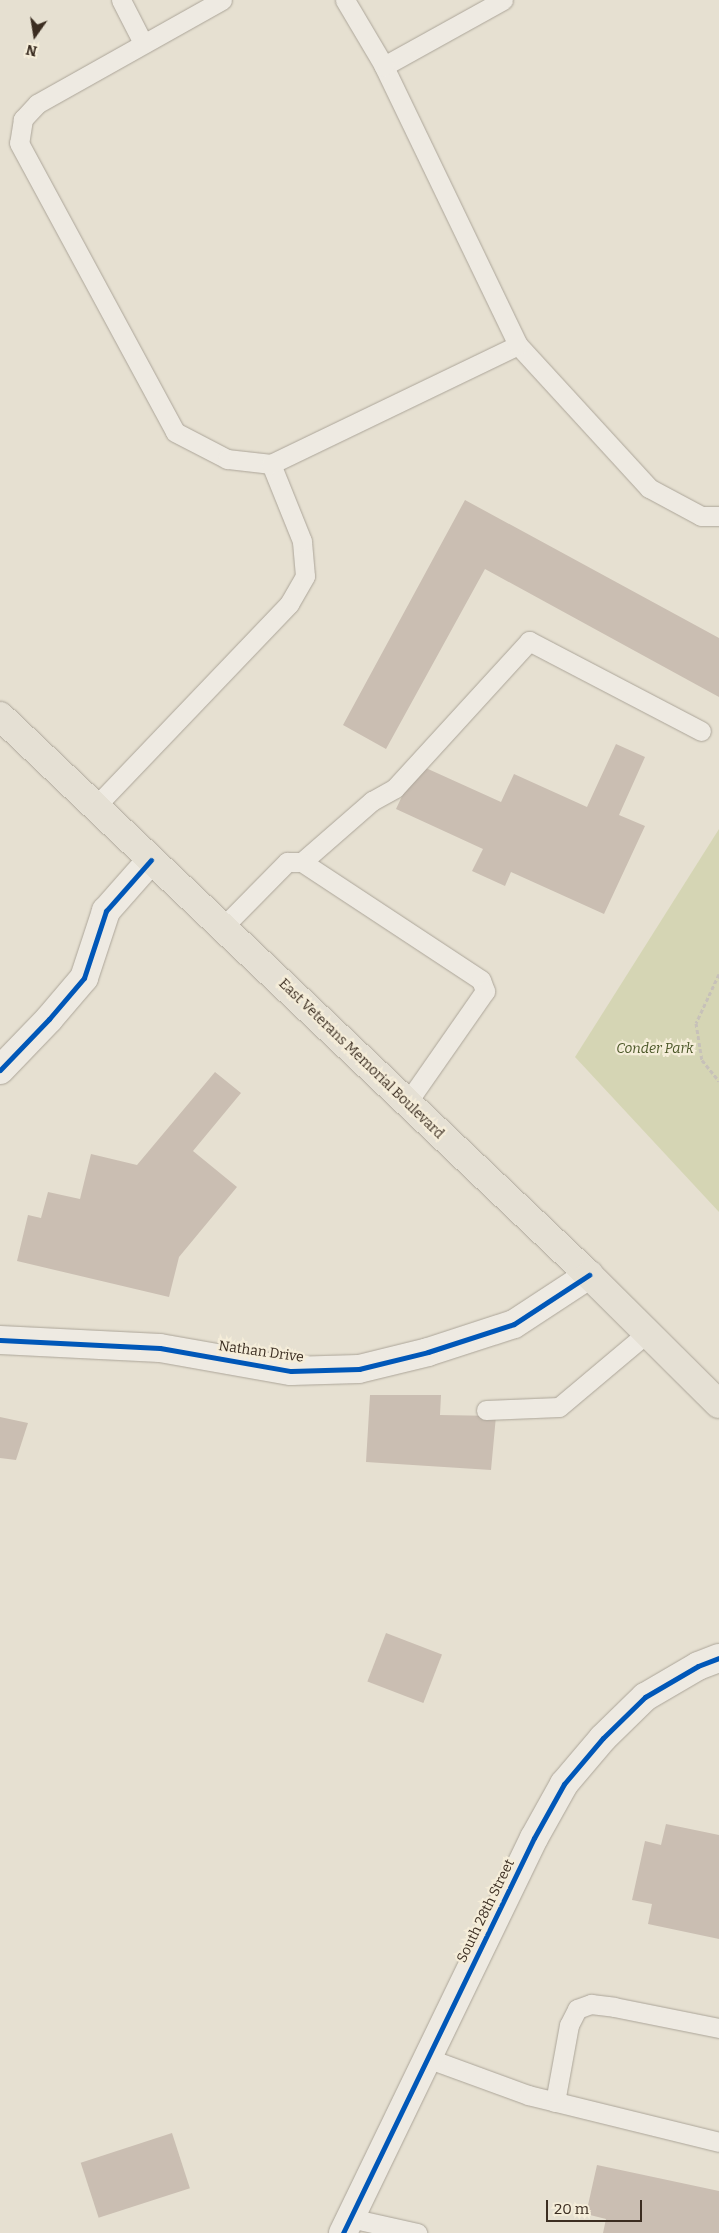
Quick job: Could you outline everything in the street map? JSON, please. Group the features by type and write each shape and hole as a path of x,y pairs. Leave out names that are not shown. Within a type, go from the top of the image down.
{"main road":[{"name":"East Veterans Memorial Boulevard","path":"0,716 589,1275 719,1404"}],"street":[{"path":"0,1070 49,1019 84,978 106,911 151,860"},
{"name":"Nathan Drive","path":"0,1340 160,1348 291,1371 359,1369 428,1352 514,1324 589,1275"},
{"name":"South 28th Street","path":"347,2225 534,1838 564,1784 603,1738 645,1697 698,1666 719,1658"}],"lane":[{"path":"121,0 143,43"},
{"path":"222,0 37,104 23,119 19,144 174,432 227,460 271,464 518,345"},
{"path":"345,0 384,66 518,345 649,488 701,516 719,516"},
{"path":"384,66 503,0"},
{"path":"95,807 288,604 305,576 302,540 271,464"},
{"path":"302,862 372,801 395,788 529,641 701,731"},
{"path":"222,928 287,862 302,862 482,980 485,991 407,1103"},
{"path":"486,1410 559,1407 647,1333"},
{"path":"555,2102 569,2025 577,2009 590,2004 614,2007 719,2028"},
{"path":"427,2058 528,2095 719,2142"},
{"path":"347,2225 417,2233"}],"path":[{"path":"719,974 696,1023 702,1060 719,1081"}],"green space":[{"name":"Conder Park","path":"719,829 719,1212 575,1057"}],"building":[{"path":"465,500 719,638 719,697 485,569 386,749 343,725"},
{"path":"616,744 645,757 619,815 645,826 604,914 511,872 505,886 472,871 483,849 396,809 417,764 501,802 514,774 587,807"},
{"path":"215,1072 241,1093 193,1151 237,1187 179,1257 169,1297 17,1261 28,1215 41,1218 48,1192 80,1199 91,1154 137,1165"},
{"path":"370,1395 441,1395 440,1415 496,1416 491,1470 366,1462"},
{"path":"0,1417 28,1423 16,1460 0,1458"},
{"path":"386,1633 442,1655 423,1703 367,1682"},
{"path":"666,1824 719,1835 719,1939 648,1924 652,1904 632,1900 645,1841 661,1845"},
{"path":"172,2133 190,2188 99,2218 81,2163"},
{"path":"597,2165 719,2191 719,2233 603,2233 606,2219 586,2214"}],"cycle path":[{"path":"0,1070 49,1019 84,978 106,911 151,860"},
{"path":"0,1340 160,1348 291,1371 359,1369 428,1352 514,1324 589,1275"},
{"path":"343,2233 534,1838 564,1784 603,1738 645,1697 698,1666 719,1658"}]}
